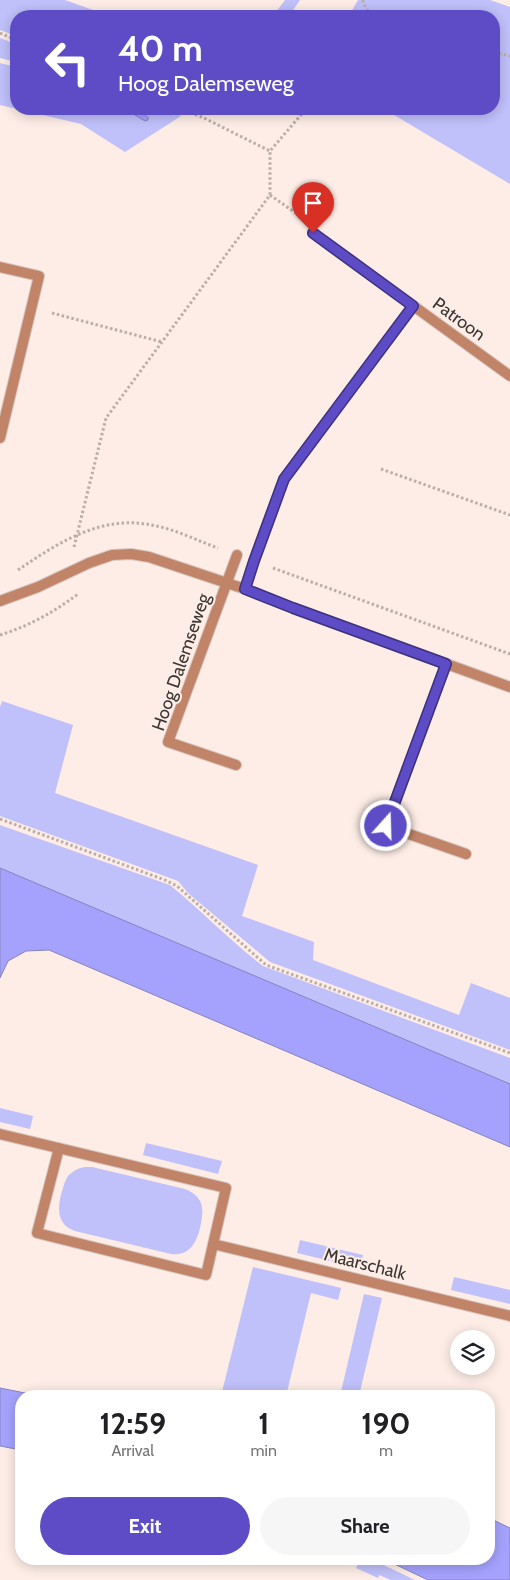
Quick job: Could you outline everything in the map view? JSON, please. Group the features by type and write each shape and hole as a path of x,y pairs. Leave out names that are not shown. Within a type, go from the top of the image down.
{"street":[{"name":"Patroon","path":"313,233 510,376"},
{"path":"0,267 39,276 0,438"},
{"name":"Patroon","path":"245,589 284,479 413,306"},
{"name":"Hoog Dalemseweg","path":"0,601 112,555 130,554 149,557 245,589 510,687"},
{"name":"Hoog Dalemseweg","path":"236,555 168,742 236,765"},
{"path":"446,664 386,826 466,854"},
{"path":"0,1134 59,1148 226,1188 206,1274 38,1233 59,1148"},
{"name":"Maarschalk","path":"213,1244 510,1316"}],"path":[{"path":"196,115 270,151"},
{"path":"78,535 106,418 270,196 270,151 301,115"},
{"path":"270,196 316,228 313,233"},
{"path":"32,307 162,342"},
{"path":"381,469 510,515"},
{"path":"254,561 510,654"},
{"path":"0,635 26,626 52,613 81,591"},
{"path":"0,819 177,886 266,965 510,1054"}],"shaded area":[{"path":"0,0 65,0 93,10 10,10 10,34 0,30"},
{"path":"285,0 300,0 293,10 278,10"},
{"path":"358,0 490,0 510,7 510,184 394,115 500,115 500,10 352,10"},
{"path":"0,38 10,42 10,60 0,58"},
{"path":"0,63 10,66 10,108 0,105"},
{"path":"43,115 135,115 145,121 148,116 146,115 181,116 125,152 81,124"},
{"path":"135,115 145,115 148,117 148,120 145,121"},
{"path":"2,701 73,725 55,793 258,865 242,916 314,942 313,960 459,1015 471,983 510,998 510,1050 270,962 188,893 178,881 0,816 0,707"},
{"path":"0,825 170,885 263,966 510,1058 510,1084 0,869"},
{"path":"0,868 510,1084 510,1147 49,950 26,951 8,961 0,978"},
{"path":"0,1108 33,1116 30,1129 0,1122"},
{"path":"146,1143 222,1161 218,1174 143,1155"},
{"path":"92,1167 192,1192 202,1205 200,1228 194,1244 183,1253 171,1254 69,1228 60,1217 61,1195 68,1176 76,1170"},
{"path":"300,1240 363,1255 360,1268 297,1253"},
{"path":"253,1267 341,1288 338,1300 311,1293 287,1390 222,1390"},
{"path":"454,1277 510,1290 510,1304 451,1290"},
{"path":"364,1294 382,1298 360,1390 341,1390"},
{"path":"0,1388 15,1391 15,1449 0,1446"},
{"path":"495,1521 510,1528 510,1580 428,1580 397,1565 495,1565"},
{"path":"358,1565 384,1565 415,1580 391,1580 379,1575 378,1578 356,1568"}],"route":[{"path":"313,233 413,306 284,479 245,589 446,664 386,826"}]}
